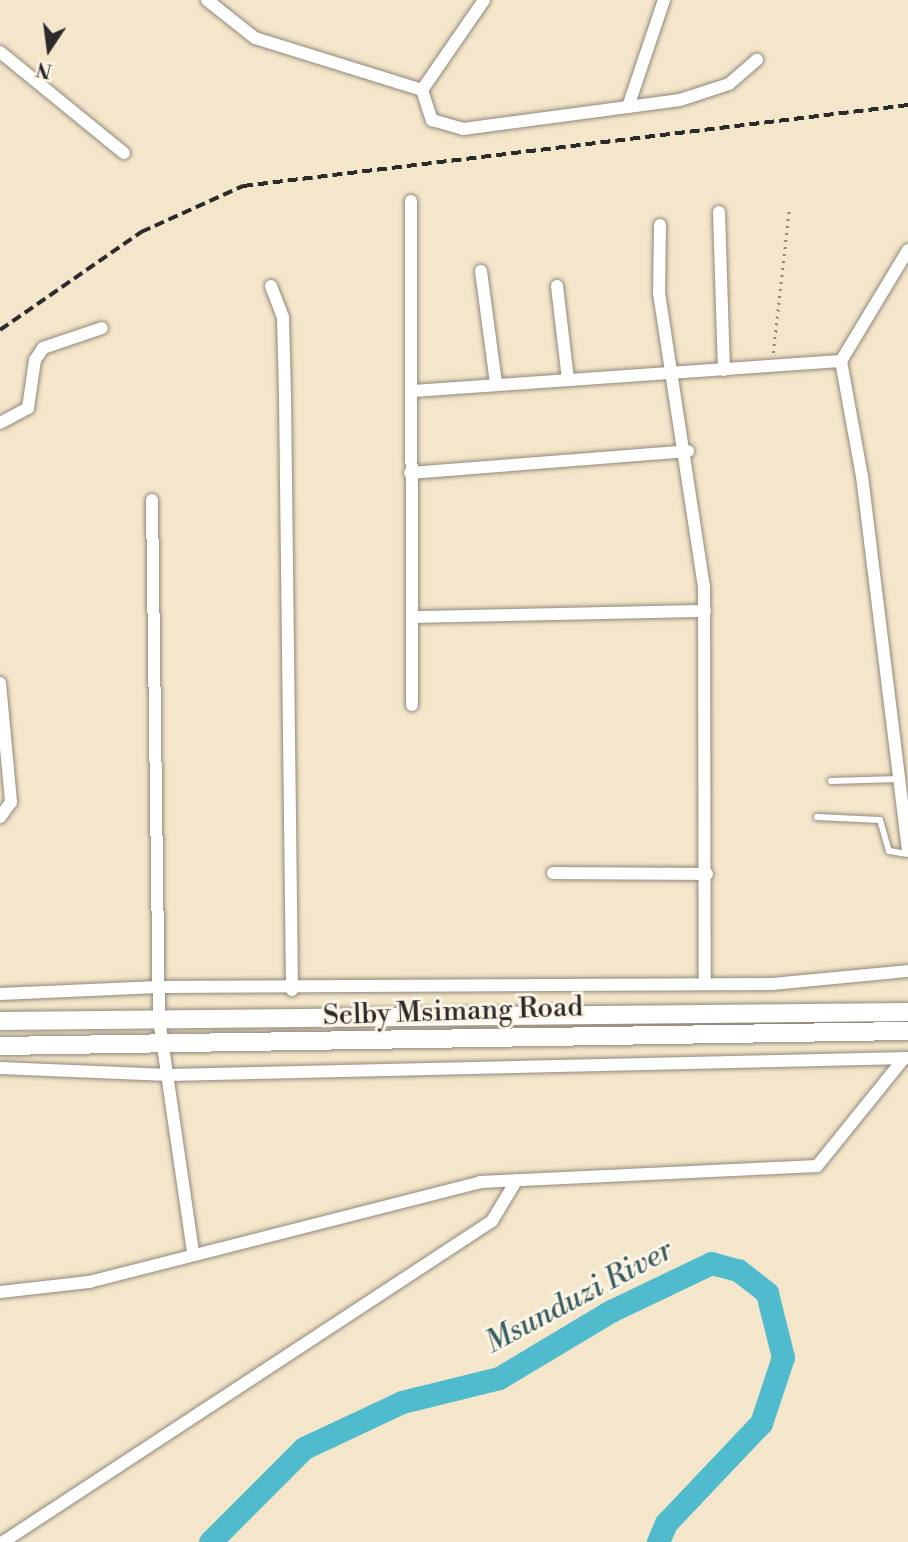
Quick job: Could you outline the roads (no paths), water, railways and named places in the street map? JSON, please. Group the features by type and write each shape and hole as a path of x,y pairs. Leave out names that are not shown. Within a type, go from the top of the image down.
{"main road":[{"name":"Selby Msimang Road","path":"0,1021 908,1012"},
{"name":"Selby Msimang Road","path":"0,1046 164,1047 908,1031"}],"street":[{"path":"207,0 255,38 422,90"},
{"path":"422,90 484,0"},
{"path":"628,107 664,0"},
{"path":"0,52 124,153"},
{"path":"422,90 432,120 463,129 628,107 708,93 757,60"},
{"path":"411,201 410,473 416,617 412,705"},
{"path":"719,212 724,370"},
{"path":"660,225 658,283 688,451 705,611 705,984"},
{"path":"908,250 841,362 908,852"},
{"path":"481,271 496,383"},
{"path":"271,286 283,318 285,384 292,990"},
{"path":"557,286 568,379"},
{"path":"0,423 28,408 34,360 44,348 102,328"},
{"path":"412,391 496,383 841,362"},
{"path":"410,473 688,451"},
{"path":"152,500 159,1019 192,1252"},
{"path":"416,617 705,611"},
{"path":"0,682 11,802 0,817"},
{"path":"553,873 707,874"},
{"path":"0,994 158,987 292,990 705,984 908,971"},
{"path":"0,1068 169,1075 906,1058"},
{"path":"0,1292 89,1282 192,1252 442,1188 516,1181 817,1166 906,1058"},
{"path":"3,1542 492,1222 516,1181"}],"lane":[{"path":"831,781 899,779"},
{"path":"817,817 880,820 889,850 908,852"}],"waterway":[{"name":"Msunduzi River","path":"210,1542 304,1448 402,1402 499,1378 611,1311 711,1263 738,1270 767,1293 783,1357 761,1423 666,1523 658,1542"}],"railway":[{"path":"0,330 141,232 243,186 908,105"}]}
